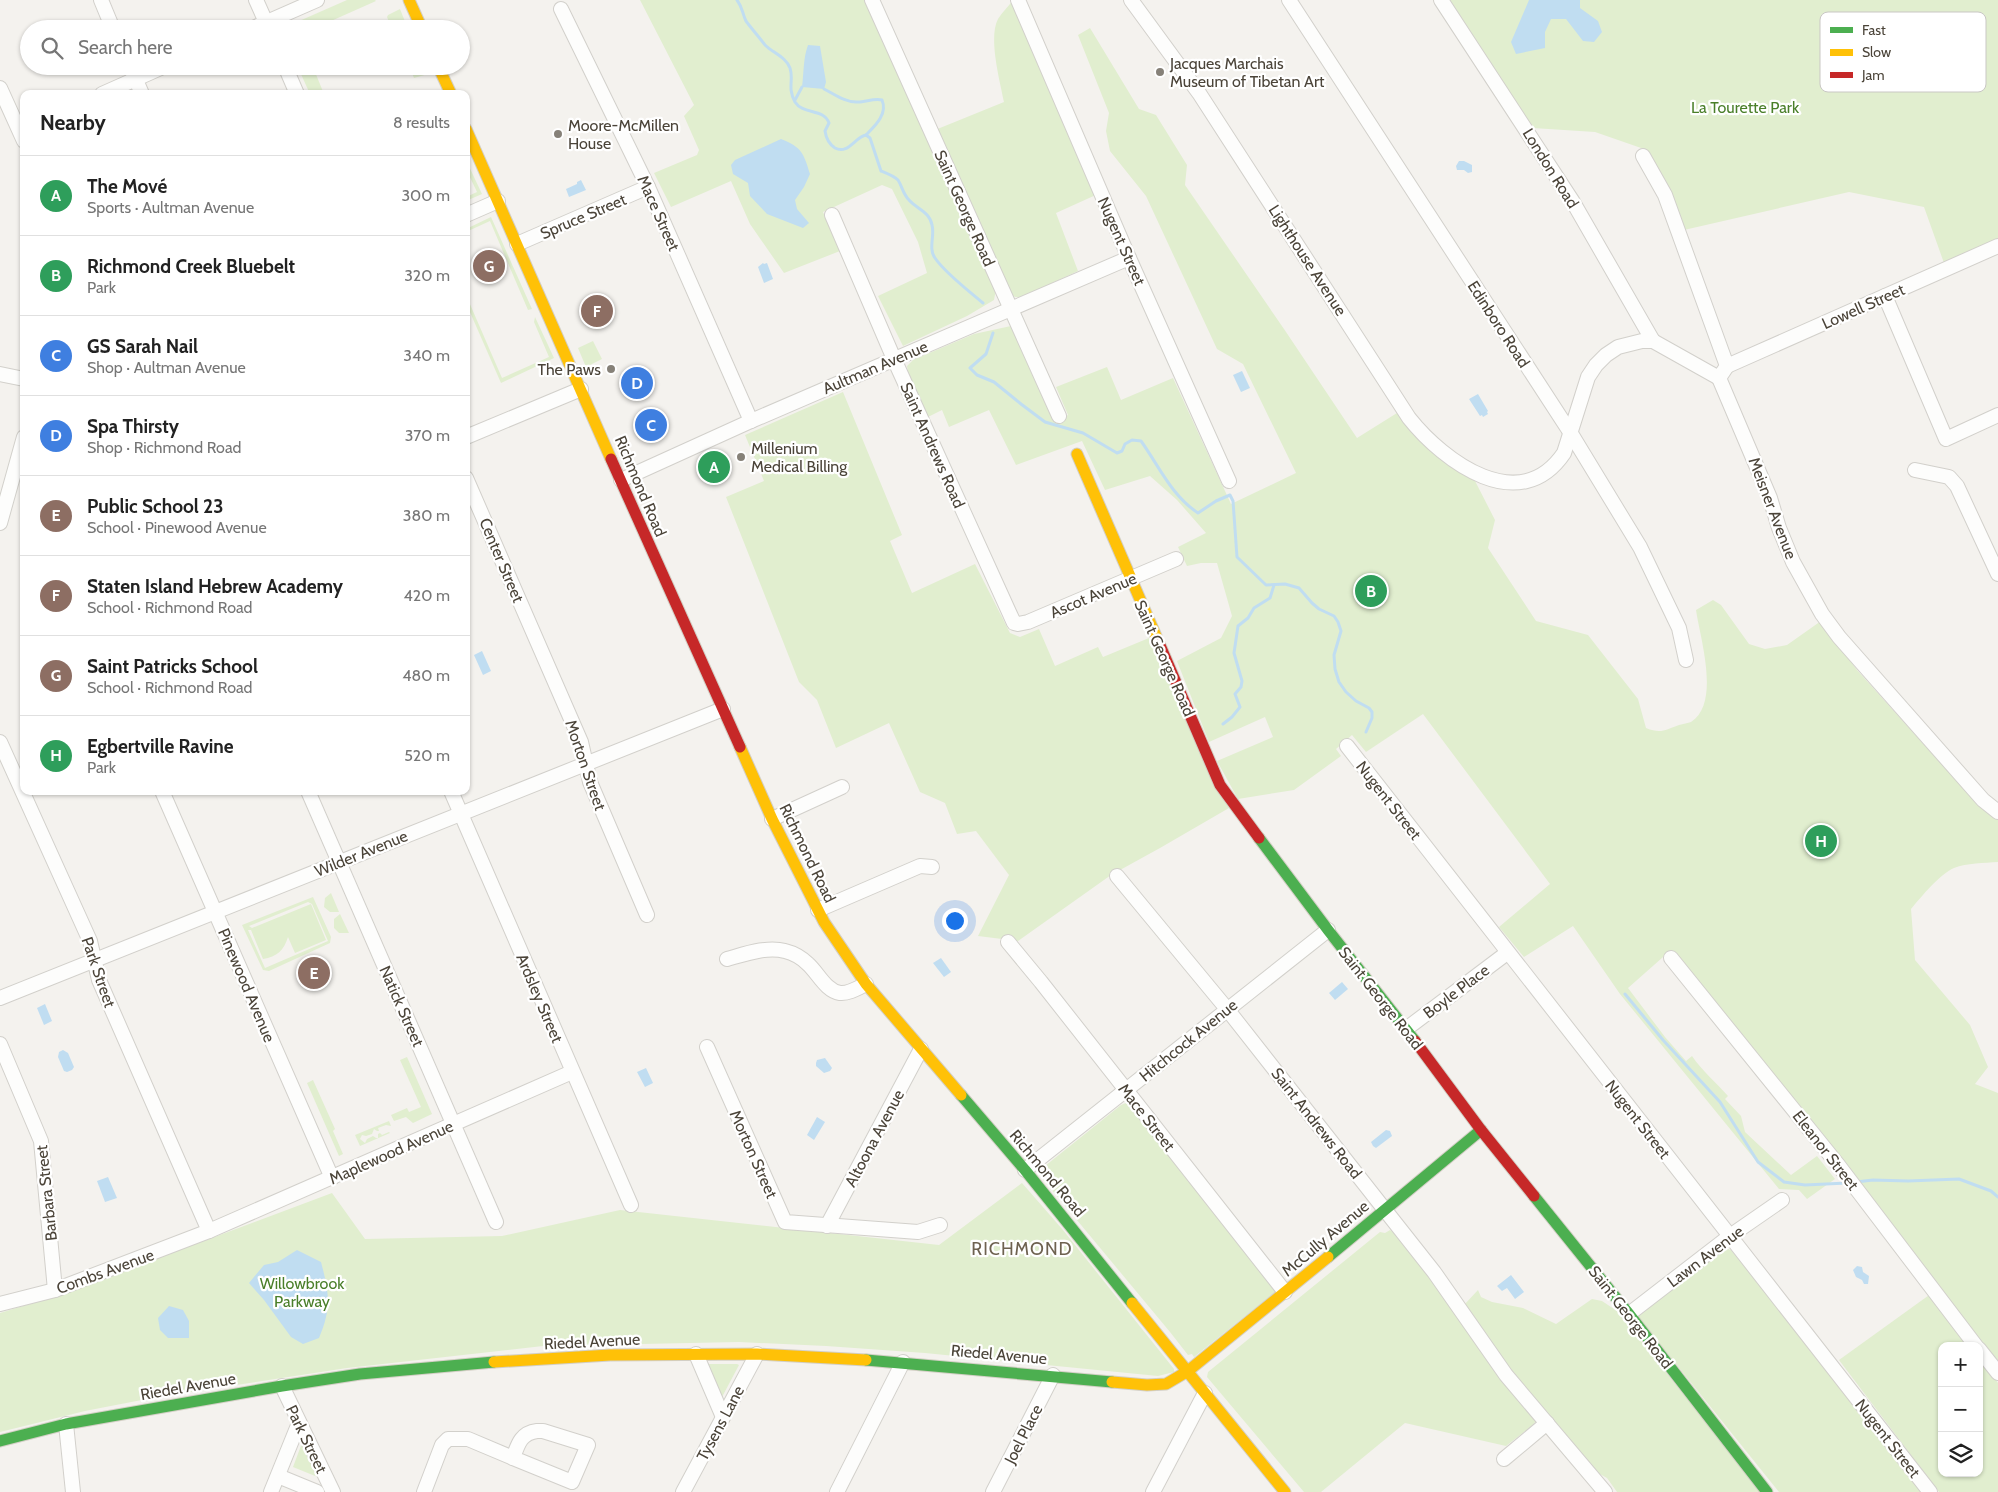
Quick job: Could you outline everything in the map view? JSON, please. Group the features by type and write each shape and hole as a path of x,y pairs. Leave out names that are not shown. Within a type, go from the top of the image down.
{"street":[{"path":"101,0 110,20"},
{"path":"256,0 264,20"},
{"path":"279,20 317,0"},
{"path":"409,0 418,20"},
{"name":"Saint George Road","path":"872,0 1060,416"},
{"name":"Nugent Street","path":"1018,0 1129,258 1229,481"},
{"name":"Lighthouse Avenue","path":"1131,0 1199,92 1419,430 1438,449 1454,461 1473,471 1496,480 1514,483 1537,479 1548,473 1564,453 1570,432"},
{"name":"Edinboro Road","path":"1289,0 1570,432 1640,547 1679,628 1686,660"},
{"name":"London Road","path":"1441,0 1573,202 1653,341"},
{"name":"Mace Street","path":"561,9 648,187 751,421"},
{"path":"108,90 130,75"},
{"path":"134,75 140,90"},
{"path":"289,75 295,90"},
{"path":"442,75 449,90"},
{"path":"0,88 20,133"},
{"name":"Richmond Road","path":"470,138 772,819 818,910 853,967 866,984 1025,1170 1285,1492"},
{"path":"1570,432 1588,377 1596,365 1618,347 1642,340 1653,341 1719,378 1727,366 1665,195 1643,156"},
{"name":"Spruce Street","path":"517,244 648,187"},
{"path":"470,213 498,201"},
{"name":"Saint Andrews Road","path":"832,215 894,359 1012,619"},
{"name":"Lowell Street","path":"1727,366 1998,246"},
{"name":"Aultman Avenue","path":"622,480 751,421 1129,258"},
{"path":"1885,296 1946,439 1998,415"},
{"path":"0,374 20,378"},
{"name":"Meisner Avenue","path":"1719,378 1770,498 1779,528 1793,562 1822,614 1839,637 1983,800 1998,812"},
{"path":"470,435 581,389"},
{"name":"Saint George Road","path":"1077,454 1220,785 1328,930 1482,1130 1629,1314 1767,1492"},
{"path":"0,523 20,460"},
{"path":"1915,470 1949,477 1957,486 1997,571"},
{"name":"Center Street","path":"470,487 525,615"},
{"name":"Ascot Avenue","path":"1012,619 1018,624 1028,622 1176,559"},
{"name":"Morton Street","path":"525,615 581,742 590,782 647,915"},
{"name":"Wilder Avenue","path":"0,998 723,709"},
{"name":"Park Street","path":"0,742 20,786"},
{"name":"Nugent Street","path":"1346,746 1930,1492"},
{"path":"772,819 842,788"},
{"name":"Park Street","path":"24,795 90,941 98,980 208,1231"},
{"name":"Pinewood Avenue","path":"164,795 332,1178"},
{"name":"Natick Street","path":"310,795 496,1222"},
{"name":"Ardsley Street","path":"453,795 631,1205"},
{"path":"818,910 920,866 932,867"},
{"name":"Saint Andrews Road","path":"1117,876 1228,1009 1434,1272 1506,1375 1605,1492"},
{"name":"Hitchcock Avenue","path":"1025,1170 1328,930"},
{"name":"Mace Street","path":"1008,942 1285,1292"},
{"path":"727,959 770,950 784,951 798,956 833,990 839,993 866,984"},
{"name":"Boyle Place","path":"1406,1029 1507,953"},
{"name":"Eleanor Street","path":"1671,958 1839,1166 1973,1342"},
{"name":"Barbara Street","path":"0,1044 41,1141 55,1290"},
{"name":"Morton Street","path":"707,1047 785,1222 826,1226"},
{"name":"Altoona Avenue","path":"826,1226 921,1049"},
{"name":"Maplewood Avenue","path":"208,1231 572,1072"},
{"name":"McCully Avenue","path":"1188,1371 1482,1130"},
{"name":"Lawn Avenue","path":"1629,1314 1730,1236 1782,1200"},
{"path":"826,1226 918,1232 940,1225"},
{"name":"Combs Avenue","path":"0,1304 55,1290 208,1231"},
{"path":"696,1354 723,1417"},
{"name":"Riedel Avenue","path":"0,1441 66,1424 360,1374 437,1366 610,1355 757,1354 903,1362 1157,1385 1172,1381 1188,1371"},
{"name":"Tysens Lane","path":"683,1492 757,1354"},
{"path":"1983,1354 1998,1373"},
{"path":"837,1492 903,1362"},
{"name":"Joel Place","path":"993,1492 1053,1375"},
{"name":"Park Street","path":"282,1386 333,1492"},
{"path":"1153,1492 1205,1393"},
{"path":"271,1492 300,1423"},
{"path":"1504,1459 1547,1423"},
{"path":"66,1424 73,1492"},
{"path":"424,1492 442,1445 448,1439 468,1439 513,1458 572,1482 588,1445 544,1431 531,1432 524,1435 520,1440 513,1458"},
{"path":"278,1476 317,1492"}],"green space":[{"path":"347,0 376,1 333,20 301,20"},
{"path":"640,0 866,0 944,179 993,280 996,289 994,300 967,316 903,346 878,296 927,273 918,242 892,189 882,185 823,212 840,251 784,273 750,224 731,181 671,207 654,173 697,155 699,150 684,116 694,105"},
{"path":"1013,0 1098,194 1056,213 1078,271 1022,297 1015,297 1009,293 935,130 1004,102 994,48 994,37 998,19"},
{"name":"La Tourette Park","path":"1450,0 1998,0 1998,242 1944,263 1924,207 1849,192 1684,230 1666,181 1644,149 1595,132 1533,128"},
{"path":"400,9 404,20 388,20 388,15"},
{"path":"1090,28 1139,109 1156,115 1187,165 1185,185 1357,438 1397,413 1429,449 1474,479 1495,520 1488,548 1536,621 1588,635 1638,699 1646,728 1656,731 1666,730 1691,722 1700,713 1705,700 1707,686 1704,653 1696,610 1713,600 1721,605 1749,644 1765,649 1787,645 1821,621 1857,670 1927,748 1998,820 1998,862 1970,864 1954,868 1937,880 1911,909 1915,960 1970,1025 1988,1067 1975,1084 1998,1093 1998,1363 1813,1123 1671,950 1628,988 1665,1037 1686,1061 1692,1056 1728,1096 1725,1099 1741,1116 1745,1132 1791,1175 1817,1156 1835,1179 1807,1199 1799,1190 1779,1189 1620,994 1573,926 1524,957 1499,927 1550,884 1423,714 1366,752 1352,735 1336,749 1341,756 1294,790 1238,799 1217,761 1273,737 1265,717 1209,742 1177,661 1221,638 1232,616 1217,563 1201,563 1187,566 1178,547 1206,533 1177,500 1150,476 1105,490 1082,441 1016,465 989,410 949,427 942,410 928,417 908,374 907,366 913,360 974,334 1011,326 1055,421 1068,415 1056,387 1107,367 1121,400 1173,378 1231,504 1296,473 1243,364 1217,349 1146,196 1110,151 1106,131 1109,113 1078,35"},
{"path":"301,75 316,75 322,90 308,90"},
{"path":"413,75 424,75 414,78"},
{"path":"470,168 482,194 470,199 470,195 477,192 470,177"},
{"path":"491,217 532,309 528,310 490,221 470,230 470,227"},
{"path":"470,304 502,378 549,357 534,322 535,317 554,358 501,383 470,312"},
{"path":"593,341 602,359 586,367 578,348"},
{"path":"843,392 902,535 890,541 912,593 975,564 1010,633 1020,637 1039,629 1055,666 1098,647 1103,657 1149,638 1229,808 1111,875 1018,941 978,936 1009,875 976,831 957,834 945,803 920,792 889,723 836,748 817,700 799,682 726,497 764,481 745,435"},
{"path":"331,893 339,912 330,912 324,907 325,898"},
{"path":"313,897 331,937 330,943 269,971 263,970 242,925","holes":["308,902 312,904 328,941 265,968 248,930 251,930 263,959 272,957 279,952 288,937 295,953 326,940 311,904 252,928 249,926"]},
{"path":"340,914 349,933 339,933 334,928 334,919"},
{"path":"407,1057 432,1114 413,1123 406,1117 394,1121 391,1115 407,1108 409,1112 421,1107 400,1060"},
{"path":"313,1080 335,1129 333,1131 343,1154 339,1156 307,1083"},
{"path":"1128,1102 1274,1283 1275,1292 1194,1357 1192,1354 1188,1355 1042,1178 1043,1175 1040,1170 1121,1105"},
{"path":"389,1121 391,1126 386,1125 378,1128 379,1131 374,1129 372,1134 362,1135 360,1139 365,1143 367,1139 373,1136 378,1138 380,1133 382,1135 390,1133 360,1146 355,1135"},
{"name":"Willowbrook Parkway","path":"1022,1183 1063,1230 1174,1369 1174,1372 1158,1376 925,1353 739,1342 543,1346 347,1368 152,1398 85,1411 0,1432 0,1313 59,1295 332,1193 365,1239 502,1236 620,1210 939,1245"},
{"path":"1390,1230 1397,1235 1435,1284 1536,1421 1506,1446 1405,1423 1321,1492 1304,1492 1207,1377 1208,1372 1380,1232 1385,1233"},
{"path":"1725,1248 1731,1250 1826,1367 1921,1492 1779,1492 1639,1318 1639,1314"},
{"path":"1478,1290 1481,1297 1492,1302 1523,1308 1556,1324 1592,1299 1602,1301 1617,1311 1761,1492 1617,1492 1607,1478 1598,1473 1508,1368 1464,1305"},
{"path":"1932,1293 1969,1342 1938,1342 1938,1477 1983,1477 1983,1362 1998,1383 1998,1492 1939,1492 1839,1360"},
{"path":"707,1364 739,1365 721,1398"},
{"path":"302,1443 320,1478 293,1467"}],"water":[{"path":"1529,0 1580,0 1580,8 1598,21 1602,32 1594,42 1583,41 1566,19 1551,19 1545,32 1545,48 1516,54 1511,42"},
{"path":"808,45 820,46 826,82 824,89 802,87 804,60"},
{"path":"781,139 798,148 806,161 810,174 795,200 797,209 809,223 803,228 767,214 750,196 748,183 733,174 731,165 735,160"},
{"path":"1459,161 1472,165 1472,172 1468,173 1464,170 1457,170 1456,166"},
{"path":"581,180 586,190 569,197 566,189"},
{"path":"763,263 767,263 773,279 764,283 758,267"},
{"path":"1242,371 1250,388 1241,392 1233,375"},
{"path":"1478,394 1488,411 1488,414 1483,417 1482,415 1480,416 1469,399"},
{"path":"482,651 491,671 483,675 474,655"},
{"path":"941,958 951,972 944,977 933,963"},
{"path":"1342,982 1348,989 1335,1000 1329,993"},
{"path":"45,1004 52,1021 44,1025 37,1008"},
{"path":"63,1050 68,1053 74,1067 67,1072 64,1071 58,1057 59,1052"},
{"path":"825,1058 832,1068 824,1073 816,1066 816,1063 817,1060"},
{"path":"646,1068 653,1083 645,1087 637,1072"},
{"path":"817,1117 825,1122 814,1140 807,1135"},
{"path":"1386,1130 1390,1131 1392,1136 1376,1148 1373,1146 1371,1142"},
{"path":"108,1177 117,1198 105,1202 97,1181"},
{"path":"297,1250 321,1262 328,1300 326,1318 319,1338 303,1344 291,1337 249,1283 264,1265 278,1262"},
{"path":"1857,1266 1862,1267 1863,1272 1869,1276 1868,1284 1864,1284 1862,1280 1856,1277 1853,1270"},
{"path":"1511,1275 1524,1292 1515,1299 1507,1288 1502,1291 1497,1286"},
{"path":"169,1306 183,1310 189,1321 189,1338 168,1338 160,1330 158,1318"}],"waterway":[{"path":"737,0 749,25 765,45 788,64 791,72 791,92 795,102 803,109 818,113 826,118 829,123 825,131 826,136 829,143 835,148 844,149 862,136 866,135 870,138 881,171 898,180 907,198 929,217 933,229 932,250 939,264 983,303"},
{"path":"795,100 802,87"},
{"path":"824,89 840,98 854,102 882,100 882,115 877,124 866,135"},
{"path":"993,333 986,354 970,368 977,375 994,382 1045,422 1083,433 1117,453 1122,451 1125,444 1132,440 1141,441 1180,498 1198,513 1216,501 1230,495 1233,501 1237,557 1266,585 1285,584 1299,588 1312,603 1319,609 1334,616 1338,622 1341,631 1334,655 1335,669 1339,682 1346,692 1372,712 1372,718 1366,732"},
{"path":"1223,724 1240,707 1235,694 1241,687 1242,681 1234,653 1238,626 1248,618 1254,608 1270,598 1274,585"},
{"path":"1625,994 1663,1040 1720,1102 1758,1162 1784,1182 1805,1185 1847,1183"},
{"path":"1856,1182 1873,1180 1959,1179 1991,1191 1998,1197"}],"traffic: fast":[{"path":"1259,838 1415,1041"},
{"path":"961,1095 1025,1170 1132,1303"},
{"path":"1328,1257 1481,1130"},
{"path":"1534,1196 1629,1314 1767,1492"},
{"path":"866,1360 1112,1382"},
{"path":"0,1441 66,1424 282,1386 360,1374 494,1362"}],"traffic: slow":[{"path":"409,0 418,20"},
{"path":"442,75 449,90"},
{"path":"470,138 611,459"},
{"path":"1077,454 1159,643"},
{"path":"740,747 772,819 824,922 866,984 961,1095"},
{"path":"1112,1382 1147,1385 1166,1384 1188,1371 1328,1257"},
{"path":"1132,1303 1285,1492"},
{"path":"494,1362 610,1355 757,1354 866,1360"}],"traffic: jam":[{"path":"611,459 740,747"},
{"path":"1159,643 1220,785 1259,838"},
{"path":"1415,1041 1481,1130 1534,1196"}],"place":[{"name":"Jacques Marchais Museum of Tibetan Art","path":"1160,72"},
{"name":"Moore-McMillen House","path":"558,134"},
{"name":"Saint Patricks School","path":"489,266"},
{"name":"Staten Island Hebrew Academy","path":"597,311"},
{"name":"The Paws","path":"611,369"},
{"name":"Spa Thirsty","path":"637,383"},
{"name":"GS Sarah Nail","path":"651,425"},
{"name":"Millenium Medical Billing","path":"741,457"},
{"name":"The Mové","path":"714,467"},
{"name":"Richmond Creek Bluebelt","path":"1371,591"},
{"name":"Egbertville Ravine","path":"1821,841"},
{"name":"Public School 23","path":"314,973"}],"district":[{"name":"RICHMOND","path":"1022,1249"}]}
